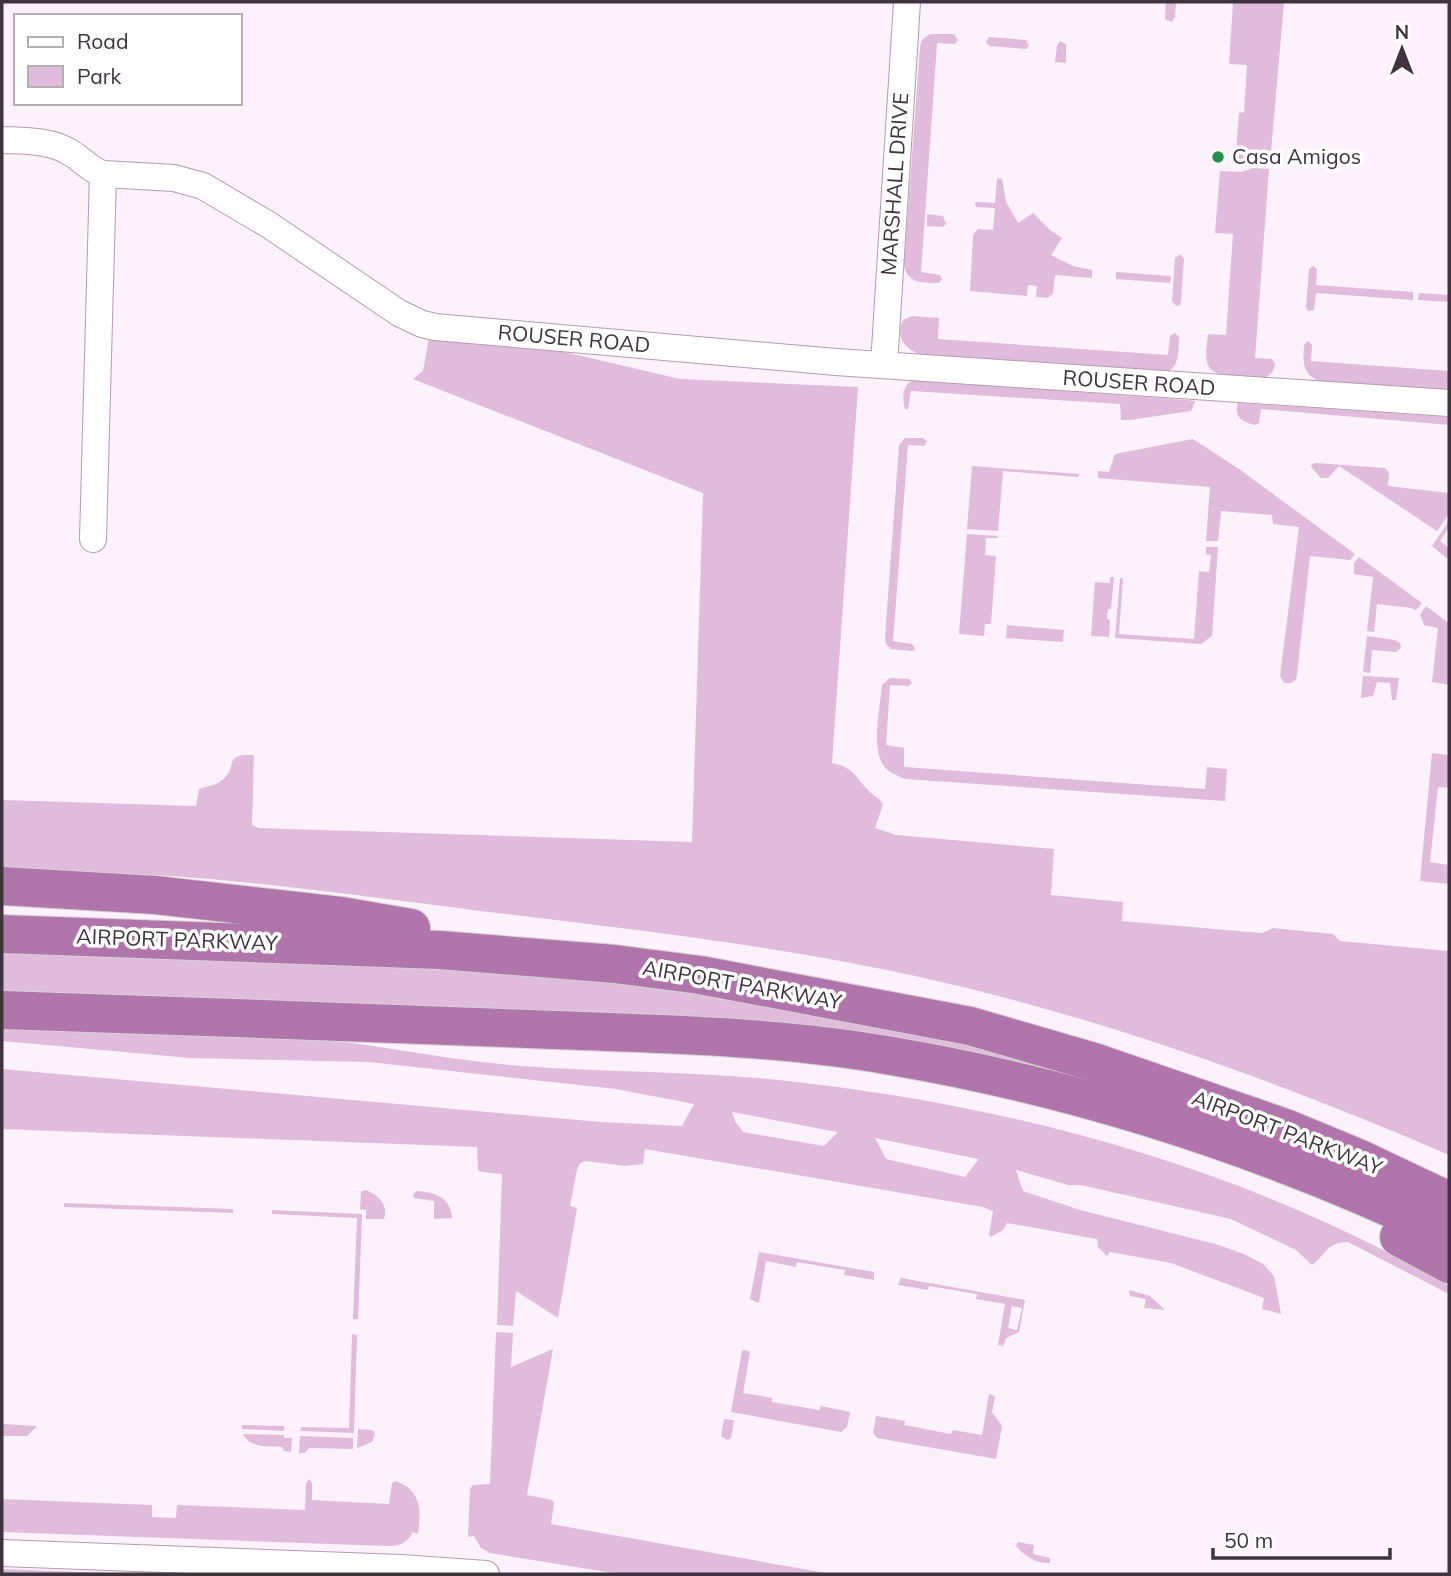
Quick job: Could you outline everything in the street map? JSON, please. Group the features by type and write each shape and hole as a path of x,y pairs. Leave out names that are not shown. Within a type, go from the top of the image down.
{"highway":[{"path":"2,887 155,895 341,916 700,975"},
{"name":"AIRPORT PARKWAY","path":"2,934 452,950 615,964 700,975 970,1026 1094,1062 1288,1129 1358,1158 1449,1201"},
{"name":"AIRPORT PARKWAY","path":"2,1010 722,1037 891,1056 1021,1084 1185,1127 1307,1172 1449,1235"},
{"path":"1094,1062 1196,1073 1340,1127 1449,1172"},
{"path":"1021,1084 1305,1192 1365,1219 1449,1264"}],"street":[{"name":"MARSHALL DRIVE","path":"884,365 907,2"},
{"path":"2,140 52,144 74,154 94,171 103,174 93,539"},
{"name":"ROUSER ROAD","path":"103,174 174,178 203,186 269,225 399,313 422,324 470,331 884,365 1449,403"},
{"path":"2,1553 401,1568 486,1574"}],"green space":[{"path":"1166,2 1176,2 1172,22 1165,19"},
{"path":"1233,2 1284,2 1270,163 1250,162 1235,166 1239,113 1244,112 1247,65 1229,64"},
{"path":"930,34 954,34 958,40 955,44 937,43 921,272 940,275 942,279 939,283 913,279 904,266 920,46 922,40"},
{"path":"989,37 1026,40 1029,46 1026,49 989,46 986,42"},
{"path":"1060,41 1066,44 1066,63 1055,62"},
{"path":"1253,168 1269,169 1255,358 1272,359 1275,364 1268,376 1254,379 1219,374 1209,367 1206,356 1208,334 1226,335 1233,234 1215,233 1220,171 1242,172"},
{"path":"997,178 1002,179 1006,202 1018,223 1033,213 1062,238 1051,255 1073,266 1092,270 1092,278 1055,275 1053,293 1048,298 1036,297 1037,286 1028,285 1027,296 970,291 973,235 978,229 993,230 995,208 976,207 975,204 995,203"},
{"path":"927,214 943,216 946,224 943,227 927,226"},
{"path":"1180,254 1184,259 1181,301 1180,305 1176,306 1172,301 1175,258"},
{"path":"1313,266 1317,269 1316,285 1413,292 1413,300 1316,293 1314,310 1308,311 1309,269"},
{"path":"1116,272 1171,276 1170,283 1116,279"},
{"path":"1419,293 1449,295 1449,302 1418,300"},
{"path":"912,316 939,318 938,339 1168,355 1170,336 1175,333 1179,337 1178,356 1169,371 918,354 908,348 900,331 903,320"},
{"path":"429,338 560,351 680,379 858,387 832,763 851,771 883,804 875,828 896,835 1054,849 1051,895 1123,902 1122,921 1262,933 1273,928 1333,934 1340,941 1449,951 1449,1155 1270,1083 1149,1040 1025,1003 852,963 683,936 286,887 184,877 2,868 2,800 196,806 199,789 221,781 227,776 234,759 244,755 254,755 252,825 259,828 692,842 703,493 413,379 423,371"},
{"path":"1308,341 1312,345 1311,361 1449,371 1449,390 1319,381 1309,375 1305,366 1304,345"},
{"path":"914,380 1195,401 1191,411 1121,420 1120,404 911,391 908,409 905,409 905,388"},
{"path":"1238,403 1449,417 1449,425 1261,409 1259,423 1256,425 1247,423 1238,416"},
{"path":"905,438 923,438 927,441 924,446 908,445 893,641 912,644 915,649 912,651 891,649 886,644 885,637 899,445"},
{"path":"1193,439 1239,469 1355,554 1350,560 1310,556 1297,674 1296,680 1291,683 1284,683 1280,676 1299,527 1273,524 1272,515 1221,511 1218,541 1206,541 1210,487 1098,478 1098,471 1109,472 1115,454"},
{"path":"1316,463 1385,468 1389,473 1388,486 1449,493 1449,514 1437,531 1339,466 1328,478 1321,478 1311,467"},
{"path":"972,466 1079,474 1078,477 1003,471 998,531 967,529"},
{"path":"1449,521 1449,527 1440,541 1449,548 1449,560 1432,546"},
{"path":"967,534 998,536 986,538 985,555 996,556 991,624 985,624 984,636 959,634"},
{"path":"1206,547 1218,547 1212,636 1201,644 1115,638 1120,578 1123,578 1119,634 1194,639 1199,571 1209,572 1211,555 1206,554"},
{"path":"1359,557 1422,603 1416,610 1377,604 1374,632 1367,631 1373,577 1354,574 1354,563"},
{"path":"1110,577 1114,577 1111,609 1108,609 1107,619 1110,620 1109,637 1091,636 1095,582 1110,583"},
{"path":"1426,606 1449,623 1449,685 1432,682 1438,628 1424,625 1420,615"},
{"path":"1007,625 1064,630 1063,642 1006,638"},
{"path":"1367,636 1395,640 1400,643 1401,648 1396,652 1372,650 1370,673 1363,672"},
{"path":"1363,676 1399,678 1396,700 1392,700 1390,683 1377,682 1373,696 1361,698"},
{"path":"890,678 909,679 912,683 908,686 890,685 886,745 904,748 904,767 1205,789 1207,767 1227,769 1225,801 905,779 884,766 879,756 878,726 882,685"},
{"path":"1432,753 1449,755 1449,788 1438,787 1430,862 1449,865 1449,884 1420,881"},
{"path":"2,948 416,963 648,983 923,1032 1073,1074 1073,1078 2,995"},
{"path":"2,1024 273,1034 492,1063 734,1076 889,1095 1055,1129 1138,1152 1218,1179 1297,1210 1374,1246 1449,1286 1449,1294 1348,1242 1330,1247 1312,1265 1296,1250 1231,1219 1081,1185 1068,1185 1016,1170 1023,1191 1080,1210 1219,1245 1263,1264 1274,1276 1281,1314 1262,1309 1264,1298 1171,1263 1110,1252 1107,1256 1098,1247 1097,1239 1007,1223 1003,1230 991,1237 989,1235 993,1211 983,1207 645,1149 643,1164 624,1166 586,1161 580,1163 570,1206 577,1208 558,1318 516,1291 513,1326 497,1325 502,1174 478,1170 477,1147 2,1129 2,1069 601,1122 682,1126 694,1104 616,1089 369,1062 190,1058 2,1041","holes":["732,1112 837,1132 837,1133 824,1146 743,1132","875,1138 978,1159 978,1160 965,1177 886,1159"]},
{"path":"365,1190 374,1194 384,1205 384,1219 366,1219 366,1210 360,1209 361,1192"},
{"path":"417,1191 441,1197 449,1205 452,1218 434,1219 434,1201 414,1198 413,1194"},
{"path":"64,1203 233,1209 233,1213 64,1207"},
{"path":"272,1210 362,1214 358,1319 353,1319 357,1218 272,1214"},
{"path":"759,1252 874,1272 874,1280 844,1275 845,1270 797,1262 796,1267 766,1261 759,1303 750,1299"},
{"path":"901,1278 1025,1300 1019,1332 1006,1338 1003,1346 998,1345 1005,1304 976,1299 977,1294 929,1286 928,1290 898,1285","holes":["1012,1306 1022,1308 1017,1330 1008,1328"]},
{"path":"1129,1290 1150,1296 1165,1310 1144,1308 1146,1299 1130,1296"},
{"path":"496,1332 513,1333 511,1367 553,1349 527,1495 552,1500 554,1503 551,1524 831,1574 619,1574 490,1553 481,1548 474,1536 468,1537 470,1489 473,1485 490,1484"},
{"path":"352,1334 357,1335 354,1433 300,1431 301,1427 349,1428"},
{"path":"744,1350 750,1352 743,1393 772,1398 772,1402 819,1410 821,1406 850,1412 847,1427 841,1432 731,1412"},
{"path":"989,1394 995,1396 992,1412 1002,1426 996,1459 877,1438 873,1433 876,1416 905,1421 904,1425 951,1434 953,1430 982,1435"},
{"path":"724,1419 734,1420 731,1438 727,1440 721,1436"},
{"path":"2,1424 37,1426 27,1436 2,1436"},
{"path":"242,1425 284,1426 284,1431 242,1429"},
{"path":"358,1429 372,1430 375,1434 372,1442 357,1448"},
{"path":"243,1434 284,1435 284,1438 292,1438 291,1452 284,1451 282,1447 255,1444"},
{"path":"300,1436 353,1438 353,1449 309,1448 305,1453 299,1453"},
{"path":"309,1479 312,1483 312,1500 389,1504 392,1483 395,1481 404,1485 415,1495 418,1502 418,1534 413,1532 402,1544 386,1546 2,1532 2,1499 152,1505 152,1517 176,1518 177,1505 305,1510 306,1483"},
{"path":"1018,1542 1034,1545 1033,1554 1050,1558 1050,1563 1035,1561 1027,1556 1016,1546"},
{"path":"2,1569 137,1574 2,1574"}],"place":[{"name":"Casa Amigos","path":"1218,157"}]}
